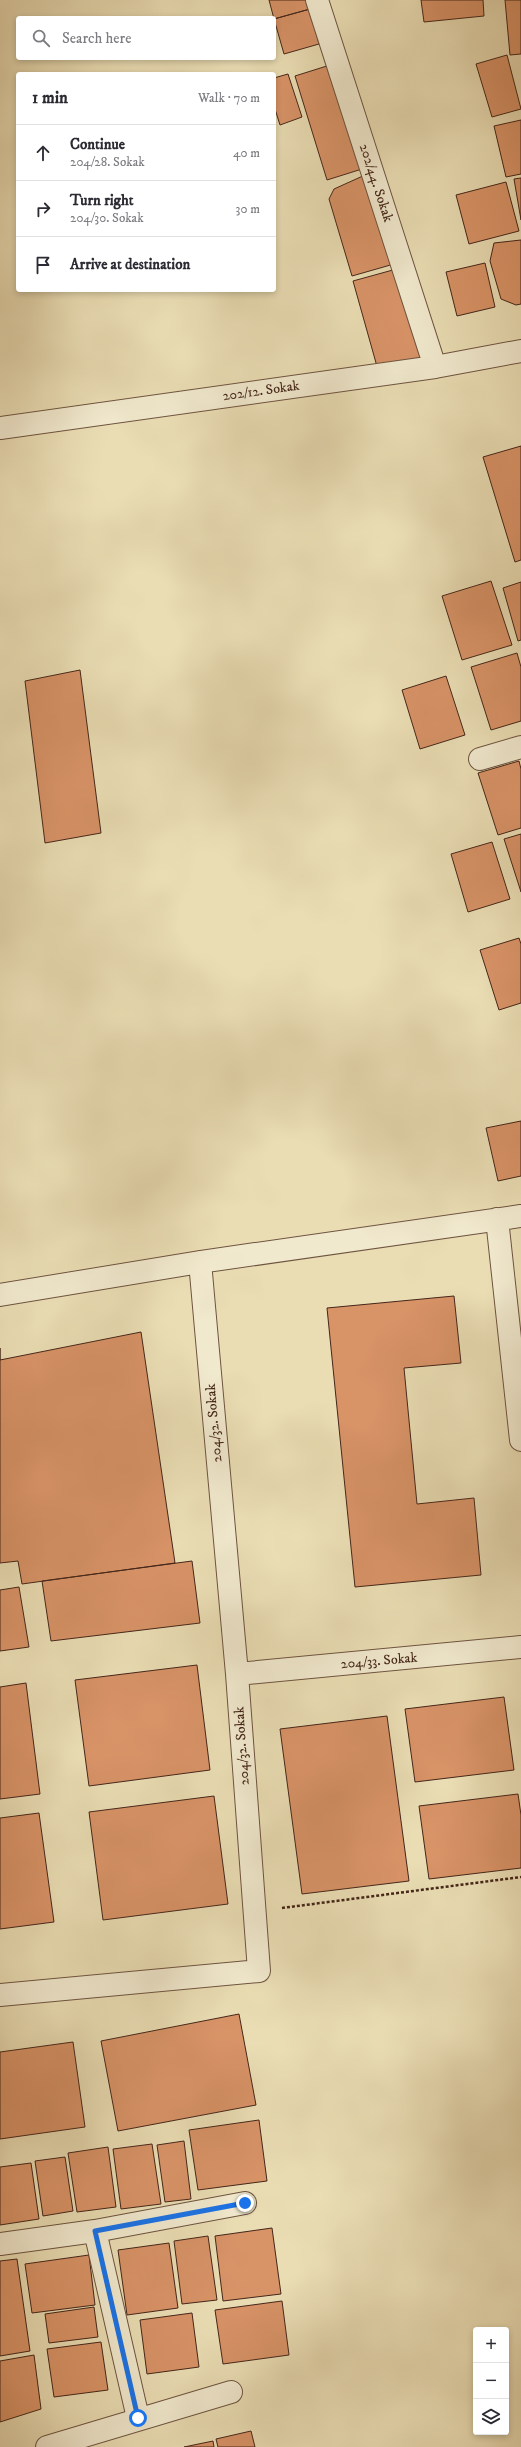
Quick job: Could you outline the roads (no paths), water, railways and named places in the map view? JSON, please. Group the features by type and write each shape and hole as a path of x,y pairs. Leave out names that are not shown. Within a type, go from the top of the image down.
{"street":[{"name":"202/44. Sokak","path":"317,0 435,367"},
{"name":"202/12. Sokak","path":"0,428 435,367 521,351"},
{"path":"480,759 521,747"},
{"path":"0,1295 200,1262 521,1216"},
{"path":"497,1219 521,1440"},
{"name":"204/32. Sokak","path":"0,1995 259,1971 236,1674 200,1262"},
{"name":"204/33. Sokak","path":"236,1674 521,1647"},
{"path":"0,2244 95,2231 245,2203"},
{"path":"95,2231 138,2418"},
{"path":"47,2447 138,2418 231,2392"}]}
